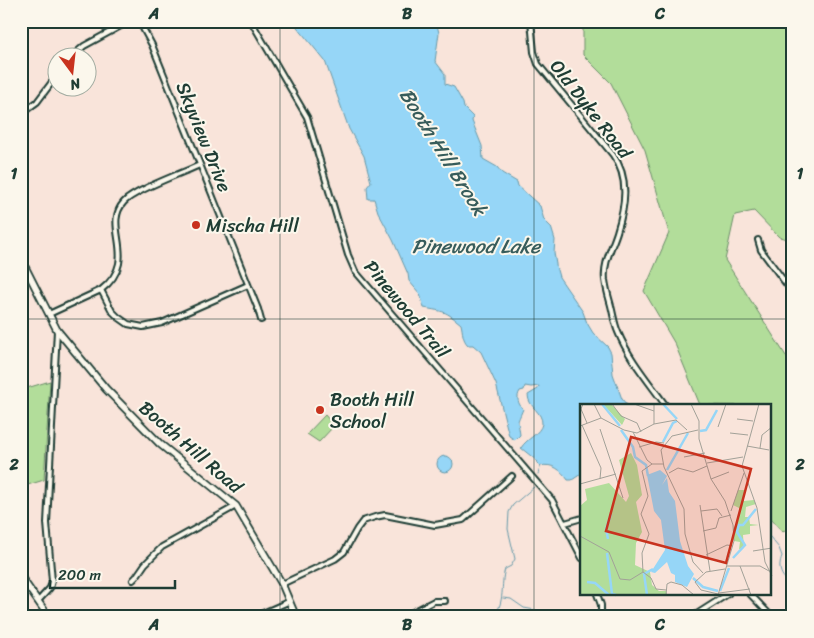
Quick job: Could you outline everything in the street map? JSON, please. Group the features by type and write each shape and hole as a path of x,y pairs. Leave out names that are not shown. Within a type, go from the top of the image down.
{"street":[{"path":"82,48 130,21"},
{"name":"Skyview Drive","path":"140,21 152,46 261,320"},
{"name":"Pinewood Trail","path":"251,21 307,117 348,255 356,271 552,500 580,554"},
{"name":"Old Dyke Road","path":"530,21 534,52 538,64 614,155 620,166 625,186 625,196 617,231 605,265 605,280 621,339 665,404"},
{"path":"21,114 37,102 48,87"},
{"path":"49,314 101,290 108,285 118,271 120,255 117,219 122,204 128,198 200,165"},
{"path":"758,240 761,250 793,293"},
{"name":"Booth Hill Road","path":"21,259 57,330 106,390 160,444 236,506 282,584 288,602 296,617"},
{"path":"101,290 112,312 128,324 143,327 162,323 248,284"},
{"path":"38,600 50,588 52,581 46,523 57,330"},
{"path":"282,584 335,559 344,552 357,529 364,521 385,515 435,525 463,520 512,476"},
{"path":"133,580 150,558 162,547 236,506"},
{"path":"564,522 580,518"},
{"path":"21,577 49,617"},
{"path":"598,596 601,605 601,617"},
{"path":"692,617 725,596"},
{"path":"752,596 772,617"},
{"path":"404,617 434,601 445,601"},
{"path":"254,617 288,602"}],"green space":[{"path":"583,21 793,21 793,240 779,237 754,211 735,215 725,260 793,367 793,524 783,532 772,520 772,404 700,404 675,344 644,291 669,233 645,150 611,83 583,55"},
{"path":"21,381 27,388 50,381 44,480 21,487"},
{"path":"325,415 333,427 319,442 307,434"}],"water":[{"name":"Pinewood Lake","path":"290,21 436,21 439,33 435,61 445,74 445,84 454,87 464,108 473,117 472,121 482,146 483,159 517,182 518,186 540,206 544,220 551,227 555,240 554,253 559,277 583,312 593,333 608,347 611,353 613,374 622,399 626,404 580,404 580,475 572,480 568,480 553,466 540,466 536,460 521,448 541,428 542,420 530,403 528,395 538,389 539,386 525,386 524,390 519,393 518,400 523,409 518,422 520,435 515,440 509,436 496,384 481,352 473,345 466,343 461,324 455,319 444,312 424,308 420,294 409,281 408,274 378,212 374,199 368,199 367,187 371,182 364,156 349,129 325,61 293,22"},
{"path":"442,456 448,456 453,461 451,470 442,472 437,467 437,461"}],"waterway":[{"path":"538,474 541,465"},
{"path":"493,617 500,606 505,569 511,566 515,559 508,529 509,512 513,505 534,487"},
{"name":"Booth Hill Brook","path":"772,539 779,548 782,556 781,573 793,585"},
{"path":"503,598 511,599 524,608 551,613 554,617"}],"place":[{"name":"Mischa Hill","path":"196,225"},
{"name":"Booth Hill School","path":"320,410"}]}
